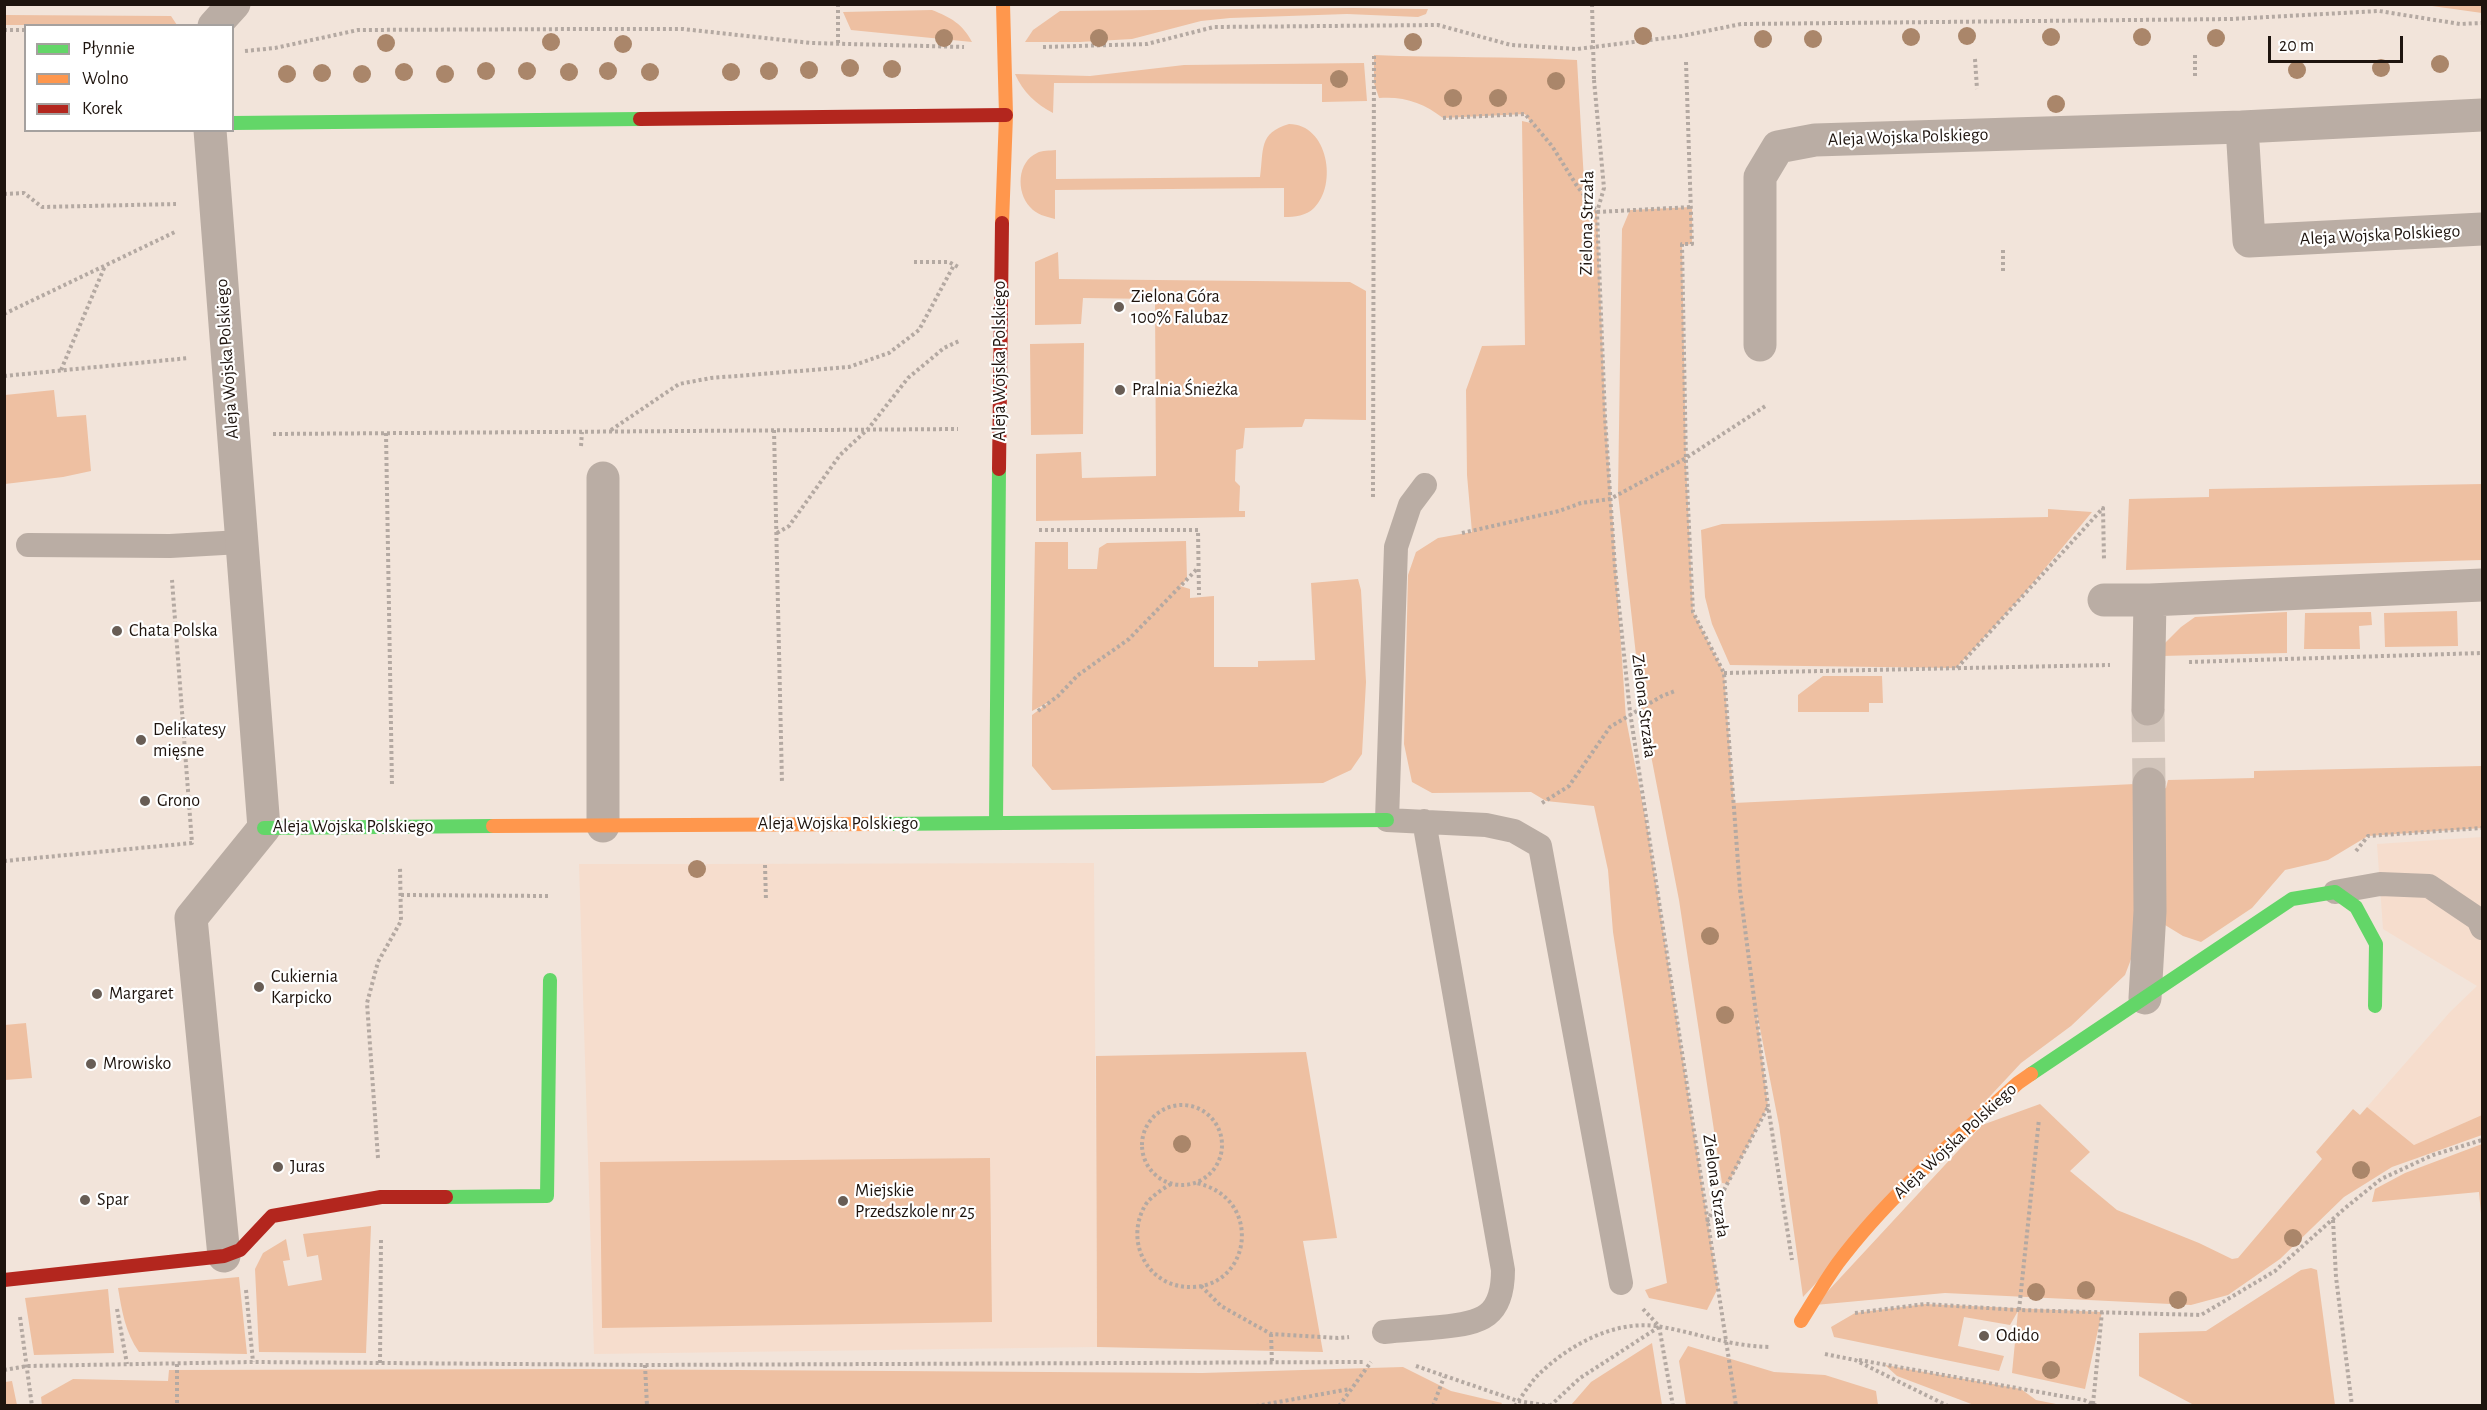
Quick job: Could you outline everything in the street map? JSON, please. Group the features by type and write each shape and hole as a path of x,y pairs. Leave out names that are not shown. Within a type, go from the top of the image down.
{"street":[{"path":"216,24 234,4"},
{"name":"Aleja Wojska Polskiego","path":"996,823 1001,244 1006,115 1003,4"},
{"path":"234,123 1006,115"},
{"name":"Aleja Wojska Polskiego","path":"1760,345 1760,177 1778,147 1815,140 2242,127 2482,115"},
{"name":"Aleja Wojska Polskiego","path":"2242,127 2249,241 2482,230"},
{"name":"Aleja Wojska Polskiego","path":"210,132 264,828 1387,820"},
{"path":"603,478 603,826"},
{"path":"2104,600 2150,600 2482,585"},
{"path":"2148,709 2150,600"},
{"path":"2145,998 2150,911 2149,784"},
{"path":"224,1256 191,918 264,828"},
{"path":"2327,893 2356,907 2376,944 2374,1006"},
{"name":"Aleja Wojska Polskiego","path":"1801,1321 1838,1263 1889,1203 1928,1164 2022,1080 2292,899 2327,893"},
{"path":"4,1280 224,1256 240,1250 272,1216 381,1197 547,1196 550,980"}],"lane":[{"path":"1425,485 1410,505 1396,547 1387,820 1477,824 1514,831 1540,846 1621,1283"},
{"path":"28,545 170,546 242,542"},
{"path":"1384,1332 1471,1324 1486,1317 1498,1304 1503,1286 1503,1270 1424,821"},
{"path":"2327,893 2380,884 2429,886 2478,919 2482,928"}],"path":[{"path":"838,4 838,44"},
{"name":"Zielona Strzała","path":"1592,4 1595,104 1604,188 1597,212 1605,417 1615,568 1630,717 1724,1320 1735,1404"},
{"path":"243,51 275,48 358,30 683,29 812,43 1004,48 1147,44 1214,27 1438,25 1511,45 1577,49 1682,36 1741,24 2231,19 2379,11 2460,24 2482,23"},
{"path":"4,30 24,30"},
{"path":"1373,500 1374,55"},
{"path":"2194,55 2195,78"},
{"path":"1975,59 1977,89"},
{"path":"1686,62 1686,122 1692,207 1692,244 1682,244 1686,458 1693,612 1724,673 1740,890 1768,1106 1793,1269"},
{"path":"1443,118 1525,114 1552,146 1577,186 1597,212 1692,207"},
{"path":"4,194 24,193 42,207 177,204"},
{"path":"4,314 216,212"},
{"path":"2003,250 2003,271"},
{"path":"914,262 949,262 963,270"},
{"path":"60,370 105,265"},
{"path":"609,431 679,384 711,378 849,367 889,353 919,330 954,265"},
{"path":"777,533 789,526 840,455 868,429 908,378 944,348 962,340"},
{"path":"4,376 199,357"},
{"path":"1462,533 1559,511 1581,503 1610,499 1686,458 1767,405"},
{"path":"233,434 961,429"},
{"path":"774,430 783,787"},
{"path":"386,433 392,786"},
{"path":"1956,668 2103,508 2104,600"},
{"path":"1032,530 1198,530 1199,596"},
{"path":"4,861 192,843 170,546"},
{"path":"1032,711 1032,714 1058,696 1078,675 1129,639 1198,568"},
{"path":"1724,673 2482,653"},
{"path":"1542,803 1569,786 1610,727 1662,696 1675,691"},
{"path":"2327,893 2368,836 2482,828"},
{"path":"380,1363 381,1197 367,1004 378,962 401,921 400,860"},
{"path":"765,864 766,901"},
{"path":"401,895 548,896"},
{"path":"1171,1184 1147,1202 1139,1218 1136,1235 1139,1252 1148,1268 1161,1280 1178,1286 1201,1286 1212,1283 1227,1273 1237,1259 1242,1242 1242,1225 1236,1209 1225,1195 1211,1186 1196,1183 1171,1184 1154,1174 1146,1164 1142,1151 1142,1137 1146,1125 1166,1108 1180,1105 1193,1106 1205,1111 1215,1121 1221,1133 1223,1146 1221,1160 1214,1171 1196,1183"},
{"path":"1707,1222 1768,1106"},
{"path":"2019,1310 2039,1116"},
{"path":"1801,1321 1925,1304 2019,1310 2202,1315 2275,1272 2381,1179 2433,1155 2482,1140"},
{"path":"2333,1219 2336,1278 2352,1406"},
{"path":"1201,1286 1221,1306 1271,1334 1338,1338 1384,1332"},
{"path":"247,1298 253,1362"},
{"path":"1822,1354 2084,1400 2094,1405 2102,1312"},
{"path":"118,1316 127,1364"},
{"path":"21,1323 32,1406"},
{"path":"1516,1403 1537,1376 1562,1356 1595,1337 1623,1326 1659,1326 1741,1346 1780,1348"},
{"path":"1408,1363 1516,1403 1550,1406 1580,1378 1659,1326"},
{"path":"1659,1326 1673,1406"},
{"path":"1271,1334 1272,1363"},
{"path":"1855,1360 1948,1406"},
{"path":"4,1370 27,1366 253,1362 645,1365 1380,1362"},
{"path":"1339,1406 1370,1362"},
{"path":"177,1364 177,1406"},
{"path":"645,1365 647,1406"},
{"path":"1433,1406 1444,1377"},
{"path":"1256,1406 1351,1389"}],"shaded area":[{"path":"2425,5 2482,5 2482,13"},
{"path":"1428,9 1426,14 1418,17 1347,14 1230,18 1201,21 1132,39 1025,42 1033,30 1060,11"},
{"path":"932,10 955,22 972,42 851,30 843,12"},
{"path":"5,15 171,16 176,24 24,24 5,25"},
{"path":"1374,55 1577,60 1584,181 1582,190 1580,189 1597,212 1605,407 1626,719 1648,831 1718,1288 1707,1310 1649,1298 1645,1290 1667,1283 1613,932 1608,870 1594,806 1546,801 1531,792 1432,793 1412,782 1404,744 1408,575 1416,552 1438,538 1472,532 1467,475 1466,390 1482,346 1525,345 1522,121 1531,123 1525,114 1443,118 1413,102 1397,98 1379,98 1374,83"},
{"path":"1364,63 1367,101 1322,102 1322,84 1054,83 1053,113 1031,97 1015,74 1090,76 1184,65"},
{"path":"1289,124 1302,127 1313,134 1325,157 1327,171 1326,185 1321,198 1311,211 1300,216 1284,217 1284,188 1055,190 1055,219 1033,210 1022,194 1022,170 1030,157 1039,152 1056,150 1056,179 1260,177 1264,144 1267,138 1272,132"},
{"path":"1692,207 1692,244 1682,245 1686,463 1693,612 1724,673 1734,803 2135,784 2138,941 2125,975 2071,1026 2021,1063 1803,1297 1779,1125 1756,1008 1768,1106 1728,1184 1722,1183 1679,900 1642,709 1618,494 1622,229 1630,210"},
{"path":"1058,252 1059,279 1350,282 1366,291 1366,420 1305,419 1302,427 1245,428 1243,448 1236,450 1235,481 1240,486 1239,511 1245,511 1245,517 1036,521 1036,454 1081,452 1082,478 1156,476 1155,299 1083,298 1081,324 1035,325 1035,262"},
{"path":"1084,343 1083,434 1031,435 1030,344"},
{"path":"54,390 57,417 86,415 91,471 5,484 5,395"},
{"path":"2482,484 2482,560 2126,570 2129,499 2209,497 2209,489"},
{"path":"2048,509 2092,512 2022,596 1956,668 1730,665 1712,624 1705,597 1701,530 1722,524 2048,517"},
{"path":"1186,541 1187,579 1180,586 1190,589 1190,598 1214,596 1214,667 1258,667 1258,661 1315,660 1311,583 1358,579 1361,590 1366,682 1362,754 1351,770 1323,783 1052,790 1032,766 1032,715 1051,701 1032,711 1035,542 1068,542 1068,569 1097,569 1099,548 1107,543"},
{"path":"2457,611 2458,646 2385,647 2384,613"},
{"path":"2287,612 2287,653 2161,656 2161,647 2195,617"},
{"path":"2371,612 2372,625 2359,626 2360,649 2304,649 2305,613"},
{"path":"1823,676 1882,676 1883,703 1869,703 1869,712 1798,712 1798,695"},
{"path":"2482,766 2482,828 2368,836 2328,860 2285,870 2252,908 2201,942 2183,936 2165,925 2158,790 2166,788 2168,780 2254,778 2254,771"},
{"path":"2482,837 2482,1115 2414,1145 2367,1107 2450,1012 2477,986 2383,929 2377,844"},
{"name":"Miejskie Przedszkole nr 25","path":"1094,863 1097,1347 594,1354 579,864 692,864 692,872 705,872 706,864"},
{"path":"26,1023 32,1078 5,1080 5,1025"},
{"path":"1306,1052 1337,1238 1303,1241 1323,1352 1097,1347 1096,1056"},
{"path":"2040,1104 2090,1152 2070,1171 2117,1210 2232,1259 2238,1258 2322,1159 2316,1152 2353,1109 2360,1115 2367,1107 2414,1145 2482,1115 2482,1135 2392,1167 2344,1197 2280,1259 2228,1295 2191,1305 1945,1293 1815,1305 1982,1125"},
{"path":"2482,1144 2482,1225 2479,1192 2372,1202 2375,1189 2405,1173"},
{"path":"990,1158 992,1322 602,1328 600,1162"},
{"path":"371,1226 366,1353 259,1352 255,1269 263,1253 286,1239 290,1260 283,1261 288,1286 322,1280 318,1255 307,1257 303,1234"},
{"path":"2311,1268 2317,1270 2335,1405 2194,1405 2139,1376 2139,1333 2206,1331 2301,1270"},
{"path":"239,1277 247,1354 139,1352 127,1329 118,1288"},
{"path":"108,1289 114,1353 34,1355 25,1298"},
{"path":"1925,1304 2102,1312 2085,1389 2012,1373 2018,1311 2010,1325 1964,1317 1958,1346 2004,1356 1999,1371 1834,1337 1831,1327 1855,1313"},
{"path":"1652,1343 1662,1405 1571,1405 1591,1382"},
{"path":"1688,1346 1774,1372 1825,1375 1876,1391 1878,1405 1686,1405 1679,1361"},
{"path":"1885,1365 2021,1389 2036,1400 2061,1405 1974,1405 1897,1376"},
{"path":"1403,1367 1451,1391 1502,1403 1500,1406 42,1406 41,1397 73,1379 168,1381 169,1370 584,1369 1202,1373"},
{"path":"12,1381 17,1405 5,1405 5,1382"}],"tunnel":[{"path":"2148,709 2149,784"}],"traffic: fast":[{"path":"234,123 640,119"},
{"path":"996,823 999,469"},
{"path":"878,824 1387,820"},
{"path":"264,828 493,826"},
{"path":"2031,1074 2292,899 2335,892 2356,907 2376,944 2375,1006"},
{"path":"446,1197 547,1196 550,980"}],"traffic: slow":[{"path":"1002,223 1006,115 1003,4"},
{"path":"493,826 878,824"},
{"path":"1801,1321 1838,1263 1879,1214 1947,1147 2031,1074"}],"traffic: jam":[{"path":"640,119 1006,115"},
{"path":"999,469 1002,223"},
{"path":"4,1280 224,1256 240,1250 272,1216 381,1197 446,1197"}],"place":[{"name":"Zielona Góra 100% Falubaz","path":"1119,307"},
{"name":"Pralnia Śnieżka","path":"1120,390"},
{"name":"Chata Polska","path":"117,631"},
{"name":"Delikatesy mięsne","path":"141,740"},
{"name":"Grono","path":"145,801"},
{"name":"Cukiernia Karpicko","path":"259,987"},
{"name":"Margaret","path":"97,994"},
{"name":"Mrowisko","path":"91,1064"},
{"name":"Juras","path":"278,1167"},
{"name":"Spar","path":"85,1200"},
{"name":"Miejskie Przedszkole nr 25","path":"843,1201"},
{"name":"Odido","path":"1984,1336"}]}
